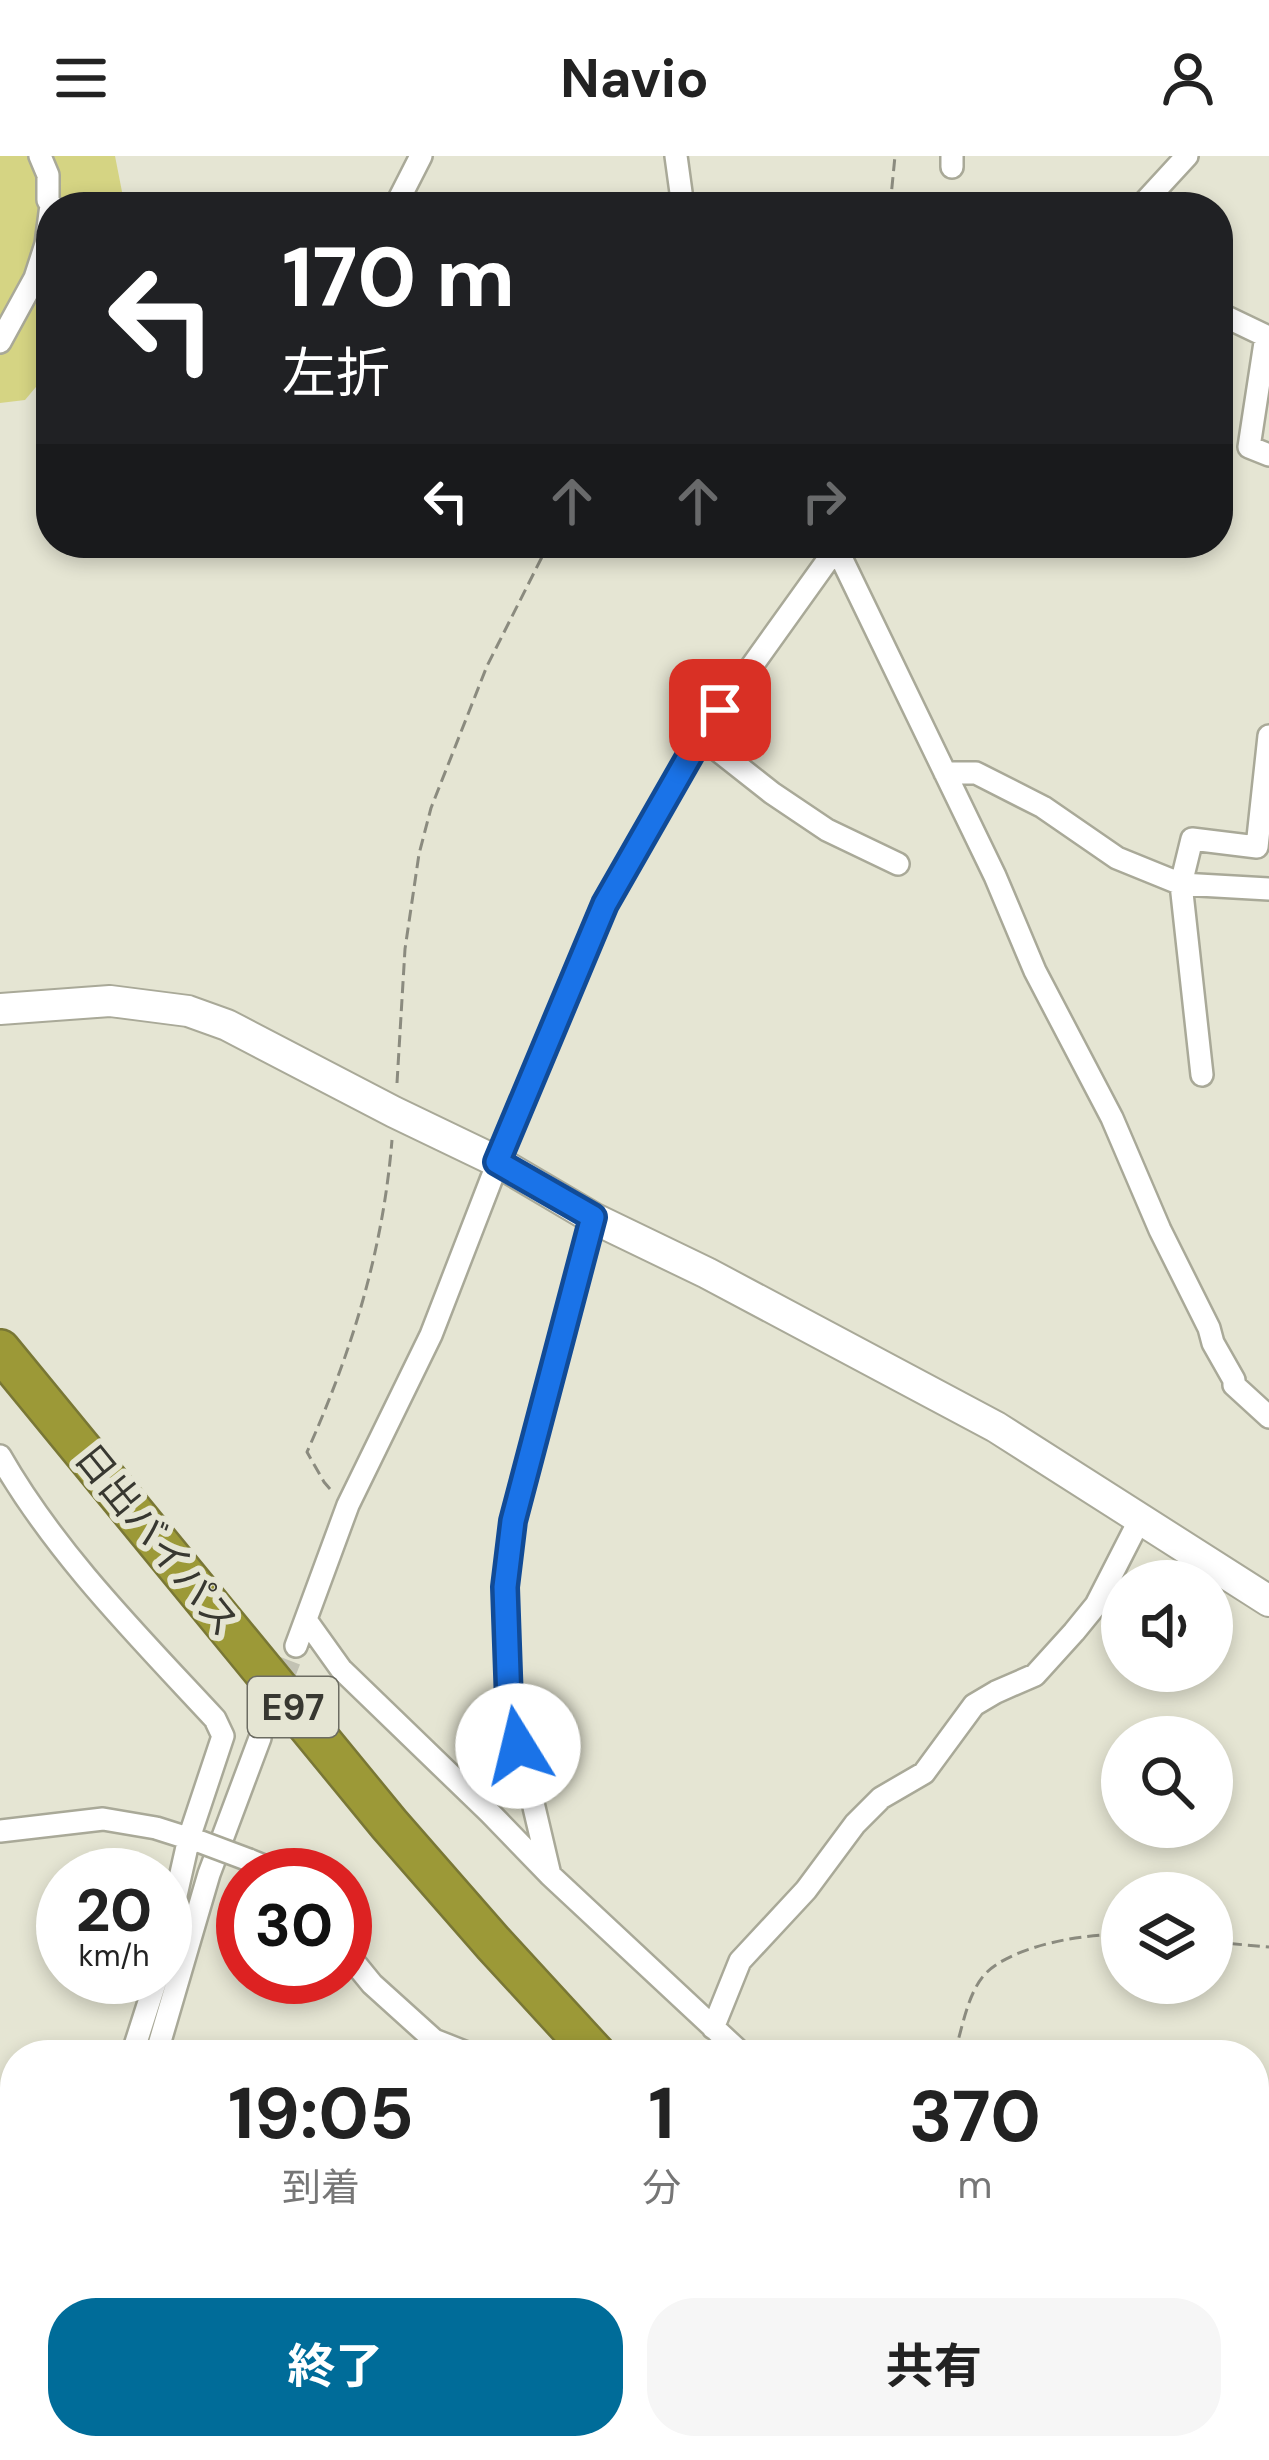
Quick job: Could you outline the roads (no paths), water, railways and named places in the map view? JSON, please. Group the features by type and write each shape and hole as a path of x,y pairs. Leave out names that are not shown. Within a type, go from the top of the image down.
{"highway":[{"name":"日出バイパス","path":"0,1350 389,1824 582,2040"}],"street":[{"path":"40,156 48,175 48,192"},
{"path":"403,192 421,156"},
{"path":"676,156 681,192"},
{"path":"1154,192 1187,156"},
{"path":"0,342 36,275"},
{"path":"1233,319 1268,332 1261,426 1250,447 1269,455"},
{"path":"296,1646 348,1505 431,1335 605,904 701,736 828,558"},
{"path":"843,558 1035,971 1112,1118 1213,1343 1234,1385 1269,1417"},
{"path":"701,736 827,830 898,864"},
{"path":"1202,1076 1181,884 1192,839 1257,847 1269,736"},
{"path":"945,773 976,773 1043,807 1118,858 1181,884 1269,889"},
{"path":"0,1009 110,1001 188,1012 227,1025 497,1162 996,1427 1269,1601"},
{"path":"550,1875 509,1702 505,1587 513,1521 593,1217"},
{"path":"0,1456 93,1585 215,1719 223,1736 192,1850"},
{"path":"713,2028 740,1961 806,1890 855,1824 881,1798 924,1773 974,1705 1035,1675 1096,1605 1140,1520"},
{"path":"306,1620 341,1669 726,2040"},
{"path":"160,2040 209,1874 260,1738"},
{"path":"0,1831 104,1819 217,1848"},
{"path":"372,1984 434,2040"},
{"path":"137,2040 148,2004"}],"tunnel":[{"path":"260,1738 296,1646"}]}
